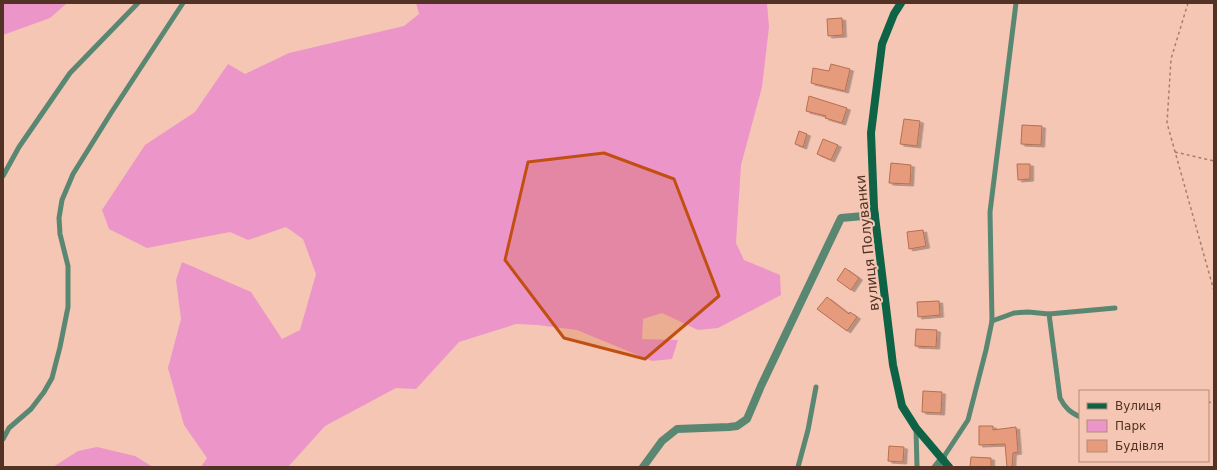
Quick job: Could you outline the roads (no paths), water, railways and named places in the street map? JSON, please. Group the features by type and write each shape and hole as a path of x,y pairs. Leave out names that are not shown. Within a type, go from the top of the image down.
{"street":[{"name":"вулиця Полуванки","path":"901,3 894,14 882,44 872,118 871,133 875,215 893,364 902,406 916,428 943,458 949,467"},
{"path":"643,467 662,441 677,429 737,426 747,419 761,386 841,218 875,215"},
{"path":"936,467 943,458"}],"lane":[{"path":"3,176 19,147 70,72 138,3"},
{"path":"3,439 9,428 31,409 44,392 52,378 60,347 68,308 68,266 60,234 59,218 62,200 73,174 183,3"},
{"path":"943,458 968,420 992,321 990,212 1016,3"},
{"path":"992,321 1014,313 1028,312 1049,314 1115,308"},
{"path":"1049,314 1060,398 1064,407 1079,416"},
{"path":"798,467 808,430 816,387"},
{"path":"916,428 917,467"}]}
